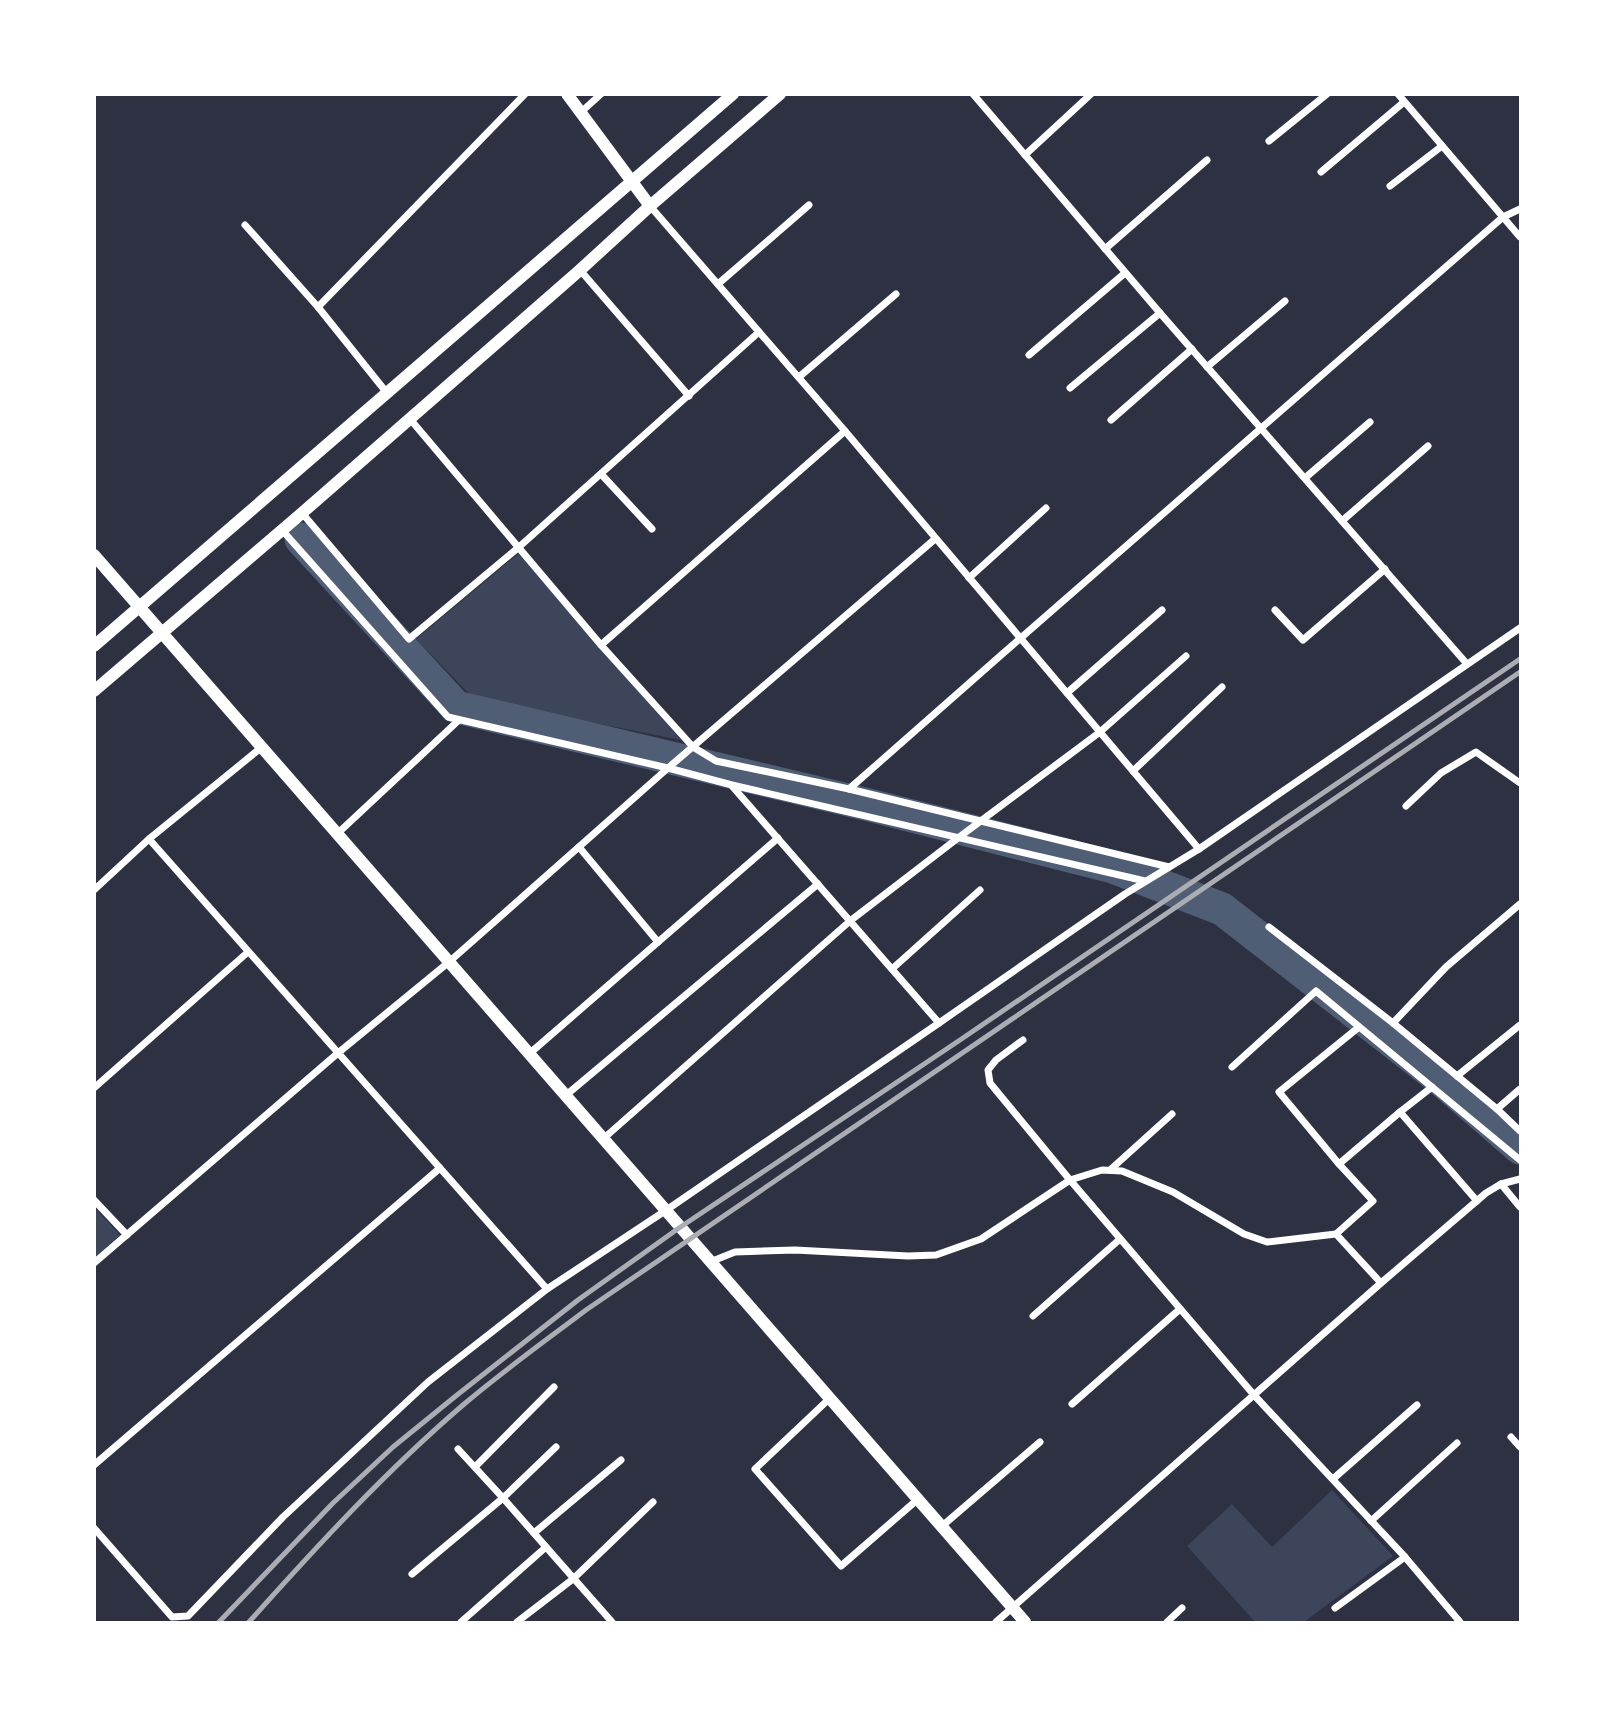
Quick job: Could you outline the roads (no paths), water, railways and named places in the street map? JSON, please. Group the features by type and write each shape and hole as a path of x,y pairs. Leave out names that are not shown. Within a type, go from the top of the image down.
{"street":[{"path":"318,307 525,94"},
{"path":"567,94 650,206 799,377 1199,849"},
{"path":"580,113 601,94"},
{"path":"94,646 733,94"},
{"path":"94,691 302,513 780,94"},
{"path":"973,94 1125,273 1467,664"},
{"path":"1025,155 1091,94"},
{"path":"1269,141 1326,94"},
{"path":"1398,94 1521,237"},
{"path":"1321,172 1404,102"},
{"path":"1390,186 1442,146"},
{"path":"1105,249 1207,160"},
{"path":"718,284 809,205"},
{"path":"849,789 1503,217 1521,209"},
{"path":"245,225 318,307 387,393"},
{"path":"580,271 688,396"},
{"path":"1029,355 1125,273"},
{"path":"799,377 896,293"},
{"path":"1208,367 1285,301"},
{"path":"1070,388 1160,313"},
{"path":"302,513 409,639 519,547 759,332"},
{"path":"1111,420 1192,349"},
{"path":"410,419 601,645 692,747 716,761 849,789 1170,867"},
{"path":"1305,478 1370,422"},
{"path":"601,645 845,431"},
{"path":"1342,521 1428,446"},
{"path":"601,474 652,529"},
{"path":"969,578 1046,508"},
{"path":"282,530 448,717 1145,881"},
{"path":"94,1263 338,1053 449,962 692,747 935,538"},
{"path":"94,555 1025,1622"},
{"path":"1275,610 1303,640 1385,569"},
{"path":"1067,693 1162,610"},
{"path":"94,1528 172,1617 188,1616 283,1517 428,1382 547,1289 1521,628"},
{"path":"603,1139 850,921 1100,732 1186,656"},
{"path":"1133,771 1222,687"},
{"path":"337,834 459,720"},
{"path":"94,890 149,839 262,747"},
{"path":"1406,807 1441,773 1476,752 1521,783"},
{"path":"732,785 939,1023"},
{"path":"529,1054 778,838"},
{"path":"149,839 547,1289"},
{"path":"579,847 658,942"},
{"path":"565,1096 818,884"},
{"path":"892,969 980,890"},
{"path":"1393,1023 1446,967 1521,904"},
{"path":"1269,927 1393,1023 1521,1131"},
{"path":"94,1088 248,952"},
{"path":"1232,1067 1316,992 1521,1160"},
{"path":"1457,1076 1521,1025"},
{"path":"709,1262 735,1252 795,1250 936,1255 981,1239 1070,1180 1102,1170 1122,1171 1173,1192 1244,1234 1267,1242 1336,1234 1373,1201 1279,1093 1359,1027"},
{"path":"1023,1040 996,1060 988,1070 990,1083 1254,1395 1405,1557 1460,1622"},
{"path":"1339,1164 1432,1087"},
{"path":"1497,1109 1521,1089"},
{"path":"1400,1112 1477,1200"},
{"path":"1111,1170 1172,1114"},
{"path":"94,1465 440,1168"},
{"path":"996,1622 1477,1200 1501,1184 1521,1179"},
{"path":"1501,1184 1521,1207"},
{"path":"94,1200 127,1235"},
{"path":"1336,1234 1381,1283"},
{"path":"1033,1316 1120,1239"},
{"path":"1072,1404 1180,1309"},
{"path":"475,1467 554,1387"},
{"path":"829,1399 755,1469 841,1566 916,1500"},
{"path":"1333,1479 1417,1405"},
{"path":"1511,1437 1521,1447"},
{"path":"941,1527 1040,1442"},
{"path":"1371,1521 1457,1443"},
{"path":"412,1574 503,1498 556,1447"},
{"path":"458,1449 612,1622"},
{"path":"534,1533 621,1460"},
{"path":"517,1622 573,1578 653,1502"},
{"path":"461,1622 547,1548"},
{"path":"1335,1608 1405,1557"},
{"path":"1167,1622 1182,1608"}],"waterway":[{"path":"301,539 456,707 865,804 1113,867 1222,909 1438,1077 1520,1148"}],"railway":[{"path":"219,1622 333,1503 393,1447 578,1300 679,1228 1520,659"},
{"path":"249,1622 300,1565 434,1430 493,1380 586,1310 1520,672"}]}
